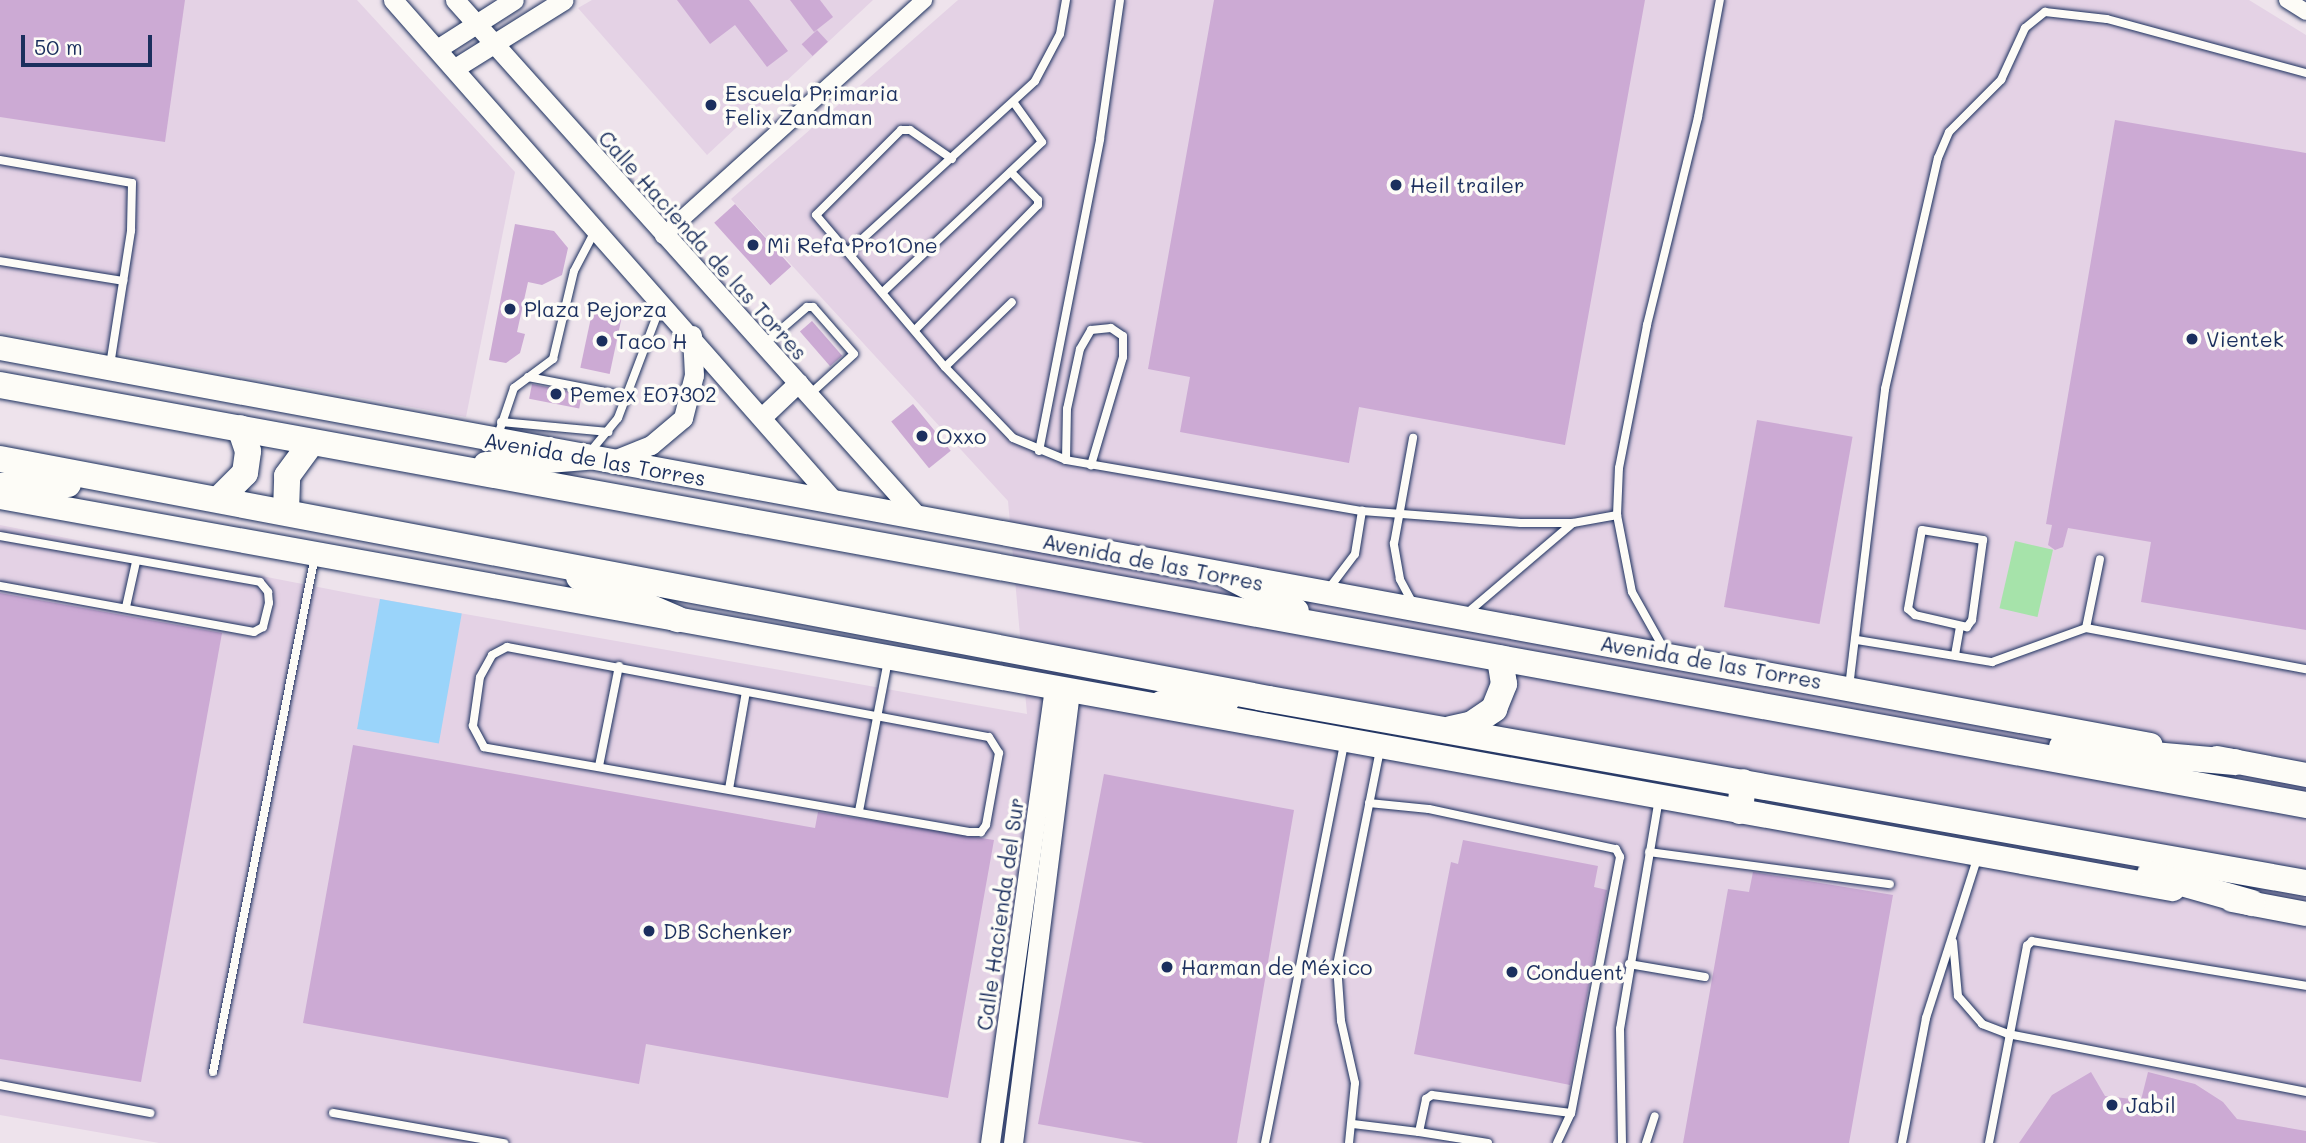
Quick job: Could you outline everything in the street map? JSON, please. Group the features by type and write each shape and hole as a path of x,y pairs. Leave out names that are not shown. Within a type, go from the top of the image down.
{"highway":[{"name":"Avenida de las Torres","path":"5,387 1319,623 2306,805"},
{"path":"220,498 245,473 248,451 240,428"},
{"path":"286,511 287,476 312,442"},
{"path":"0,459 532,557 1269,699 2306,883"},
{"path":"447,468 598,460"},
{"path":"0,486 114,482"},
{"path":"532,557 677,620"},
{"path":"1230,577 1319,623"},
{"path":"1446,730 1472,724 1494,709 1504,684 1500,658"},
{"path":"1161,704 1269,699"},
{"path":"1927,735 2235,761"},
{"path":"1740,811 1743,782"},
{"path":"1963,823 2029,846 2184,881 2252,903"}],"main road":[{"name":"Avenida de las Torres","path":"0,348 499,431 598,460 1230,577 1849,687 2306,775"},
{"path":"0,497 889,658 1062,692 1161,704 1345,741 2306,914"}],"street":[{"path":"393,0 597,228 835,502"},
{"name":"Calle Hacienda de las Torres","path":"455,0 490,44 920,519"},
{"path":"437,49 514,0"},
{"path":"455,68 564,0"},
{"path":"663,236 924,0"},
{"path":"2287,0 2306,12"},
{"path":"598,460 651,445 671,433 683,418 694,375 691,335"},
{"path":"762,417 804,389"},
{"name":"Calle Hacienda del Sur","path":"990,1143 1062,692"},
{"name":"Calle Hacienda del Sur","path":"1013,1143 1062,692"}],"lane":[{"path":"848,252 1014,103 1051,55 1066,0"},
{"path":"1040,451 1079,253 1120,0"},
{"path":"1668,654 1632,592 1617,515 1619,468 1647,325 1698,117 1720,0"},
{"path":"1849,687 1857,640 1885,390 1934,171 1950,132 2001,80 2025,28 2045,12 2107,19 2306,73"},
{"path":"884,291 1042,142 1014,103"},
{"path":"952,159 910,130 901,130 817,209 816,215 997,425 1040,451 1091,465 1362,511 1573,523 1617,515"},
{"path":"0,160 110,175 132,183 135,199 109,368"},
{"path":"915,330 1038,205 1038,200 1011,172"},
{"path":"597,228 574,271 553,359 543,370 514,388 499,431 609,432"},
{"path":"0,261 123,281"},
{"path":"598,460 627,396 662,302"},
{"path":"945,367 1012,302"},
{"path":"763,345 807,307 813,307 854,354 804,389"},
{"path":"1066,460 1067,409 1080,349 1091,330 1111,328 1123,336 1123,357 1091,465"},
{"path":"528,377 627,396"},
{"path":"1413,438 1396,514 1396,561 1418,610"},
{"path":"1322,593 1336,583 1355,554 1362,511"},
{"path":"1461,618 1573,523"},
{"path":"1922,530 1980,538 1984,543 1972,621 1960,627 1915,615 1908,609 1922,530"},
{"path":"0,536 260,582 268,592 266,619 263,627 254,632 0,586"},
{"path":"213,1072 316,554"},
{"path":"2086,628 2100,559"},
{"path":"126,607 136,562"},
{"path":"1955,655 1960,627"},
{"path":"1857,640 2002,662 2086,628 2306,668"},
{"path":"507,647 746,692 976,734 995,742 999,753 986,825 981,832 969,832 484,747 473,726 480,677 492,655 507,647"},
{"path":"859,811 889,658"},
{"path":"599,766 619,666"},
{"path":"729,789 746,692"},
{"path":"1265,1143 1345,741"},
{"path":"1349,1143 1355,1083 1341,1021 1337,965 1381,746"},
{"path":"1622,1143 1618,1056 1629,964 1659,798"},
{"path":"1368,803 1429,809 1616,849 1620,857 1571,1113 1557,1143"},
{"path":"1649,852 1890,884"},
{"path":"1902,1143 1926,1018 1953,942 1979,853"},
{"path":"1953,942 1953,980 1964,1008 1982,1024 2008,1034 2306,1092"},
{"path":"1989,1143 2008,1034 2027,946 2032,942 2306,986"},
{"path":"1629,964 1705,977"},
{"path":"0,1084 150,1113"},
{"path":"1419,1132 1426,1099 1432,1095 1571,1113"},
{"path":"333,1113 504,1143"},
{"path":"1646,1143 1655,1116"},
{"path":"1353,1124 1488,1143"}],"shaded area":[{"path":"0,0 357,0 515,172 466,417 0,332"},
{"name":"Escuela Primaria Felix Zandman","path":"592,0 873,0 707,155 578,8"},
{"path":"958,0 2249,0 2306,35 2306,1143 159,1143 0,1115 0,525 364,596 1027,714 1008,501 731,199"}],"green space":[{"path":"2015,541 2053,550 2037,617 1999,608"}],"water":[{"path":"380,599 462,613 439,743 357,729"}],"building":[{"path":"0,0 185,0 165,142 0,117"},
{"path":"677,0 749,0 788,51 767,67 735,25 710,44"},
{"path":"790,0 820,0 833,17 814,32"},
{"name":"Heil trailer","path":"1214,0 1645,0 1565,445 1359,407 1349,463 1180,432 1190,377 1148,369"},
{"path":"817,30 828,42 813,56 802,44"},
{"name":"Vientek","path":"2115,120 2306,153 2306,630 2141,602 2151,542 2068,528 2063,547 2055,550 2048,545 2052,525 2046,524"},
{"name":"Mi Refa Pro1One","path":"735,204 791,266 770,285 714,223"},
{"name":"Plaza Pejorza","path":"515,224 554,231 568,248 562,275 542,285 528,282 517,332 525,334 520,353 506,363 489,360"},
{"name":"Taco H","path":"593,308 622,314 610,374 580,368"},
{"path":"812,321 842,356 830,366 800,331"},
{"name":"Pemex E07302","path":"532,384 582,394 579,408 529,399"},
{"name":"Oxxo","path":"913,404 951,451 929,468 891,422"},
{"path":"1757,420 1853,437 1820,624 1724,607"},
{"path":"0,593 222,633 141,1082 0,1059"},
{"name":"DB Schenker","path":"353,745 815,828 818,812 994,840 948,1098 646,1044 639,1084 303,1023"},
{"name":"Harman de México","path":"1104,774 1294,810 1237,1143 1144,1143 1038,1124"},
{"name":"Conduent","path":"1463,840 1598,866 1594,887 1607,890 1570,1085 1414,1054 1451,862 1458,864"},
{"path":"1753,872 1893,895 1849,1143 1683,1143 1728,889 1749,892"},
{"name":"Jabil","path":"2091,1072 2105,1096 2141,1100 2148,1072 2195,1084 2223,1102 2237,1119 2306,1131 2306,1143 2019,1143 2052,1095"}],"place":[{"name":"Escuela Primaria Felix Zandman","path":"711,105"},
{"name":"Heil trailer","path":"1396,185"},
{"name":"Mi Refa Pro1One","path":"753,245"},
{"name":"Plaza Pejorza","path":"510,309"},
{"name":"Vientek","path":"2192,339"},
{"name":"Taco H","path":"602,341"},
{"name":"Pemex E07302","path":"556,394"},
{"name":"Oxxo","path":"922,436"},
{"name":"DB Schenker","path":"649,931"},
{"name":"Harman de México","path":"1167,967"},
{"name":"Conduent","path":"1512,972"},
{"name":"Jabil","path":"2112,1105"}]}
